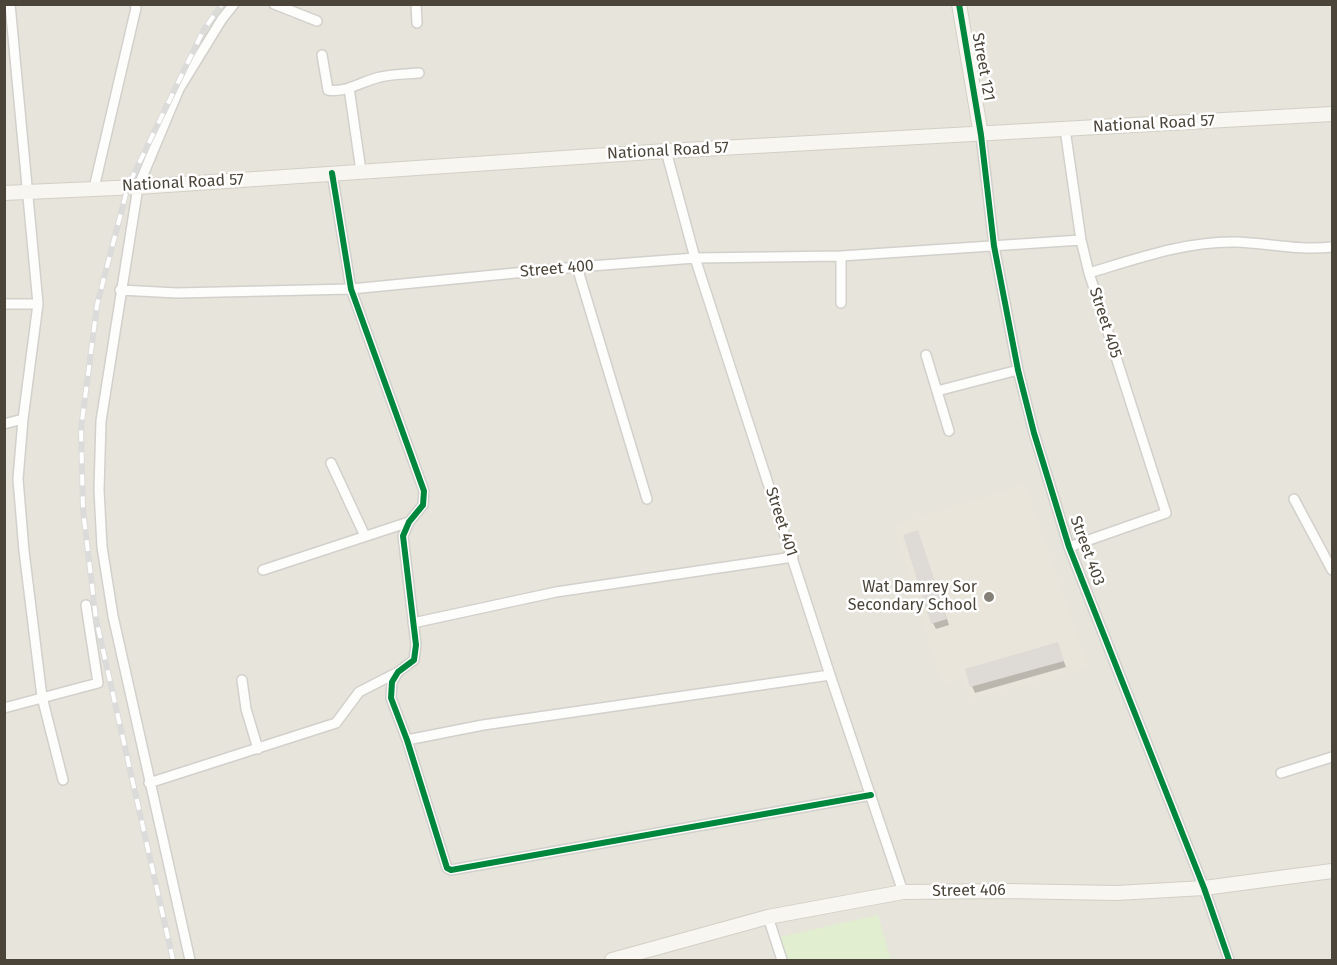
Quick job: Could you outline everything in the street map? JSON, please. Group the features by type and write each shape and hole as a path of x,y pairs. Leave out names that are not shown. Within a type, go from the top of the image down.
{"main road":[{"name":"Street 121","path":"959,4 981,135"},
{"name":"National Road 57","path":"4,193 138,187 666,151 1332,114"},
{"name":"Street 406","path":"612,960 768,917 903,892 1116,893 1204,888 1332,871"}],"street":[{"path":"10,4 38,304 23,419 18,479 24,551 42,697 63,780"},
{"path":"94,188 136,8 135,4"},
{"path":"190,960 113,616 102,547 99,490 101,421 138,187 179,89 234,4"},
{"path":"274,4 317,21"},
{"path":"416,4 417,22"},
{"path":"322,55 328,90 349,88 380,76 419,73"},
{"path":"349,88 360,171"},
{"name":"Street 405","path":"1065,129 1081,240 1089,273 1166,513 1069,547"},
{"name":"Street 403","path":"981,135 994,246 1018,370 1034,433 1069,547 1204,888 1229,960"},
{"name":"Street 401","path":"666,151 695,258 903,892"},
{"path":"149,783 336,723 359,692 398,672 414,660 416,645 403,536 409,522 423,505 424,491 351,289 332,173"},
{"name":"Street 400","path":"120,290 177,293 351,289 695,258 841,256 1081,240"},
{"path":"1089,273 1159,253 1209,244 1235,242 1302,249 1332,247"},
{"path":"841,256 841,303"},
{"path":"577,267 647,499"},
{"path":"4,304 38,304"},
{"path":"926,355 950,431"},
{"path":"937,391 1018,370"},
{"path":"4,424 23,419"},
{"path":"331,463 365,536"},
{"path":"1294,499 1332,570"},
{"path":"263,570 409,522"},
{"path":"413,623 556,592 793,557"},
{"path":"4,708 98,683 86,604"},
{"path":"398,672 392,682 391,698 407,740 445,866 451,870 871,795"},
{"path":"407,740 483,725 830,675"},
{"path":"242,680 246,709 258,749"},
{"path":"1281,773 1332,757"},
{"path":"768,917 782,960"}],"shaded area":[{"path":"5,5 1332,5 1332,960 5,960"},
{"name":"Wat Damrey Sor Secondary School","path":"1025,484 1089,668 970,699 963,677 942,684 893,525"}],"green space":[{"path":"878,915 891,960 787,960 780,937"}],"building":[{"path":"918,530 947,619 931,624 903,535"},
{"path":"1058,642 1064,661 970,687 965,669"}],"railway":[{"path":"173,960 96,619 83,510 81,429 97,305 128,186 203,31 222,4"}],"cycle path":[{"path":"959,4 981,135 994,246 1018,370 1034,433 1069,547 1204,888 1229,960"},
{"path":"332,173 351,289 424,491 423,505 409,522 403,536 416,645 414,660 398,672 392,682 391,698 407,740 447,868 451,870 871,795"}],"place":[{"name":"Wat Damrey Sor Secondary School","path":"989,597"}]}
